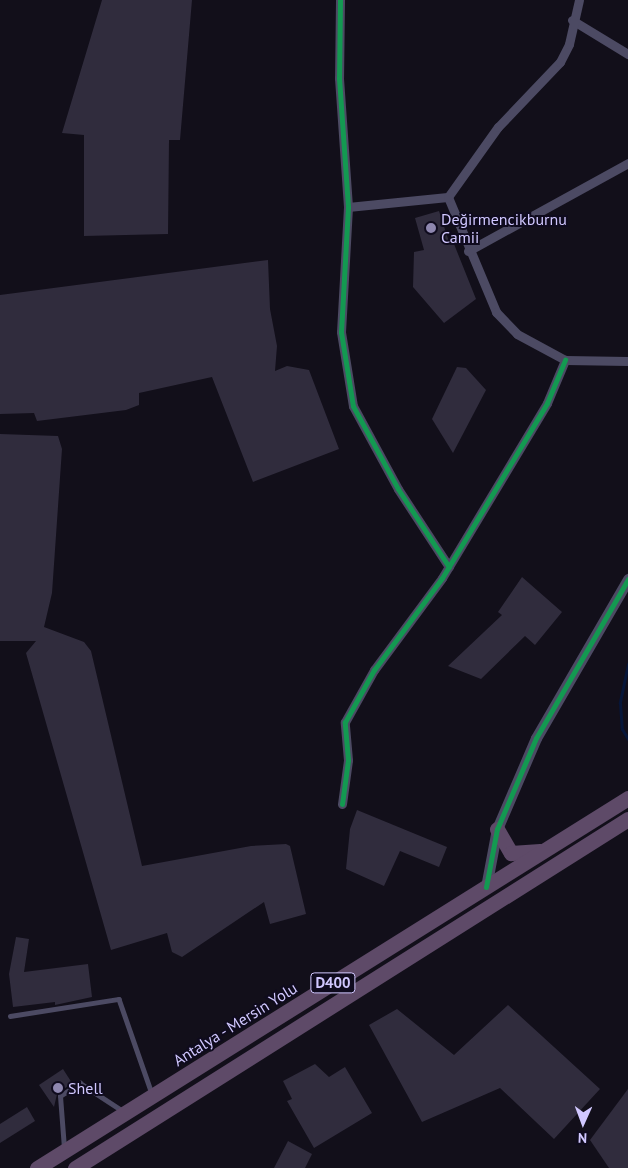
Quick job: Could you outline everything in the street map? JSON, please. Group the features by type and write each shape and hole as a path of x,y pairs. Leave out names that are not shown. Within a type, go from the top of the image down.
{"highway":[{"name":"Antalya - Mersin Yolu","path":"38,1168 628,798"},
{"name":"D400","path":"81,1167 628,820"},
{"path":"497,829 511,853 546,850"},
{"path":"486,888 495,904"}],"street":[{"path":"340,0 339,78 348,207 341,332 352,406 398,489 449,567"},
{"path":"348,207 448,197 498,127 560,62 569,44 572,20 579,0"},
{"path":"572,20 628,54"},
{"path":"468,251 628,163"},
{"path":"448,197 468,251 496,312 517,334 565,360 628,361"},
{"path":"342,804 348,760 345,722 374,670 449,567 547,403 565,360"},
{"path":"486,888 497,829 536,738 628,579"}],"lane":[{"path":"10,1016 119,999 152,1096"},
{"path":"64,1152 60,1096 80,1084 126,1113"}],"building":[{"path":"102,0 192,0 180,140 169,140 168,234 84,236 84,135 62,133"},
{"path":"439,211 450,245 454,244 476,299 444,323 413,287 414,252 424,250 415,218"},
{"path":"268,260 270,309 277,346 275,371 287,366 309,370 339,449 253,482 212,377 139,393 139,405 126,410 37,421 34,413 0,414 0,295"},
{"path":"457,367 466,368 486,390 453,453 432,419"},
{"path":"0,434 58,436 62,449 52,593 44,627 84,642 91,651 142,866 251,846 286,844 290,846 306,914 270,924 264,902 182,957 172,952 167,933 111,950 26,653 36,641 0,641"},
{"path":"522,577 562,612 535,645 525,636 481,679 448,666 502,615 498,612"},
{"path":"357,810 447,847 439,867 400,851 384,886 346,869 350,829"},
{"path":"16,937 29,939 24,972 88,964 92,997 55,1005 55,1002 13,1007 9,974"},
{"path":"508,1005 600,1089 554,1139 500,1088 422,1122 369,1025 397,1009 454,1055"},
{"path":"315,1064 329,1077 345,1067 372,1113 314,1148 287,1101 292,1099 283,1081"},
{"name":"Shell","path":"63,1069 72,1083 57,1094 54,1107 39,1085"},
{"path":"628,1089 628,1168 609,1168 590,1140"},
{"path":"27,1107 35,1121 0,1143 0,1124"},
{"path":"288,1141 312,1154 305,1168 274,1168"}],"waterway":[{"path":"628,664 620,703 622,729 628,739"}],"cycle path":[{"path":"340,0 339,78 348,207 341,332 353,406 398,489 449,567"},
{"path":"342,804 348,760 345,722 374,670 442,578 547,403 565,360"},
{"path":"486,887 497,829 536,738 628,579"}],"place":[{"name":"Değirmencikburnu Camii","path":"431,228"},
{"name":"Shell","path":"58,1088"}]}
